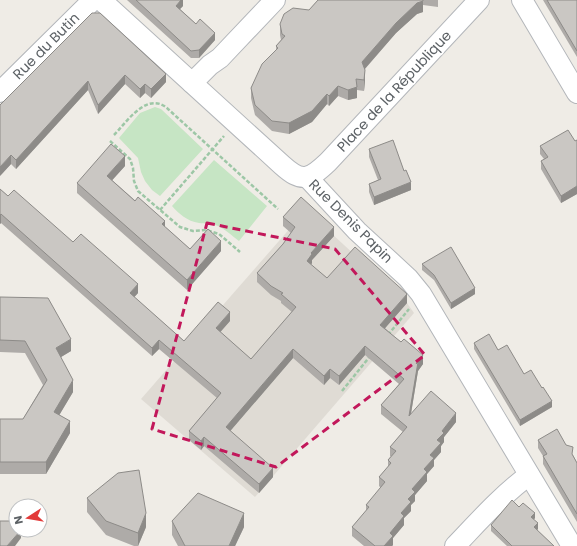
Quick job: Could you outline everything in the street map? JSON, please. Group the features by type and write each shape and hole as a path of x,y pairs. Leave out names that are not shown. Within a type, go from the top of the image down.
{"street":[{"name":"Rue du Butin","path":"0,92 93,0"},
{"name":"Rue Denis Papin","path":"101,0 290,173 298,177 307,177 356,231 408,278 421,294 572,546"},
{"path":"192,83 220,58 275,0"},
{"name":"Place de la République","path":"307,177 317,172 328,162 479,0"},
{"path":"522,0 577,93"},
{"path":"455,546 494,505 514,486 529,475"}],"path":[{"path":"114,136 138,110 149,104 159,104 168,109 278,209"},
{"path":"160,210 236,123"},
{"path":"110,141 130,159 133,168 134,181 138,191 160,210 180,227 193,231 206,230 219,234 240,252"},
{"path":"387,336 421,294"},
{"path":"342,391 372,354"}],"highlighted area":[{"path":"207,223 335,249 425,355 276,467 152,429"}],"shaded area":[{"path":"306,210 407,303 414,313 255,497 141,399"}],"green space":[{"path":"155,107 161,109 203,149 160,196 152,190 145,181 141,172 138,158 119,138 140,113"},
{"path":"214,160 267,206 239,241 218,226 199,223 187,219 172,206"}],"building":[{"path":"136,0 181,0 176,6 196,24 200,19 215,33 199,50 191,51"},
{"path":"318,0 423,1 417,3 396,23 362,62 365,70 364,80 356,79 357,87 348,90 338,86 329,96 327,94 312,111 289,123 272,121 255,105 251,88 262,64 278,48 276,46 285,36 282,34 280,24 284,14 293,8 309,10"},
{"path":"547,0 577,0 577,51"},
{"path":"92,13 100,13 166,74 151,89 145,84 140,89 125,75 98,105 88,81 16,160 11,155 0,167 0,105"},
{"path":"568,130 575,141 577,140 577,186 561,196 541,161 548,157 540,146"},
{"path":"393,140 404,171 406,170 411,182 374,197 369,184 381,179 369,149"},
{"path":"111,144 125,156 107,176 135,201 138,197 165,221 162,224 190,249 208,229 221,241 187,280 77,183"},
{"path":"0,189 8,196 14,190 73,242 81,234 138,284 130,293 184,341 218,302 230,312 216,328 251,359 296,307 281,294 283,293 271,286 257,273 283,244 295,227 283,217 301,197 334,227 311,253 312,254 307,261 327,278 355,247 407,294 380,325 401,342 404,339 423,355 416,364 418,362 409,416 431,391 456,413 442,431 444,433 437,440 441,443 430,455 434,458 424,469 427,472 412,489 415,492 408,499 411,502 401,513 404,516 390,533 393,536 384,546 375,546 352,527 369,507 366,505 385,482 379,477 391,463 388,460 396,451 390,447 407,427 381,405 404,379 365,346 339,376 330,369 324,376 293,349 226,427 273,468 259,484 204,437 201,441 189,431 221,393 159,340 152,348 1,214 0,215"},
{"path":"451,247 475,288 451,303 434,275 422,264"},
{"path":"0,297 48,298 71,339 56,348 73,380 54,412 70,421 46,462 0,462 0,419 23,419 47,380 25,341 0,340"},
{"path":"489,334 498,350 507,345 524,374 531,370 552,401 520,420 474,343"},
{"path":"557,429 566,445 573,447 572,454 577,463 577,514 543,456 547,454 538,440"},
{"path":"139,470 146,513 138,533 106,521 87,498 118,473"},
{"path":"198,493 244,513 229,546 185,546 172,521"},
{"path":"512,500 519,507 523,503 535,513 531,517 538,523 534,527 554,546 512,546 491,525"},
{"path":"0,521 8,521 8,538 14,538 7,546 0,546"}]}
